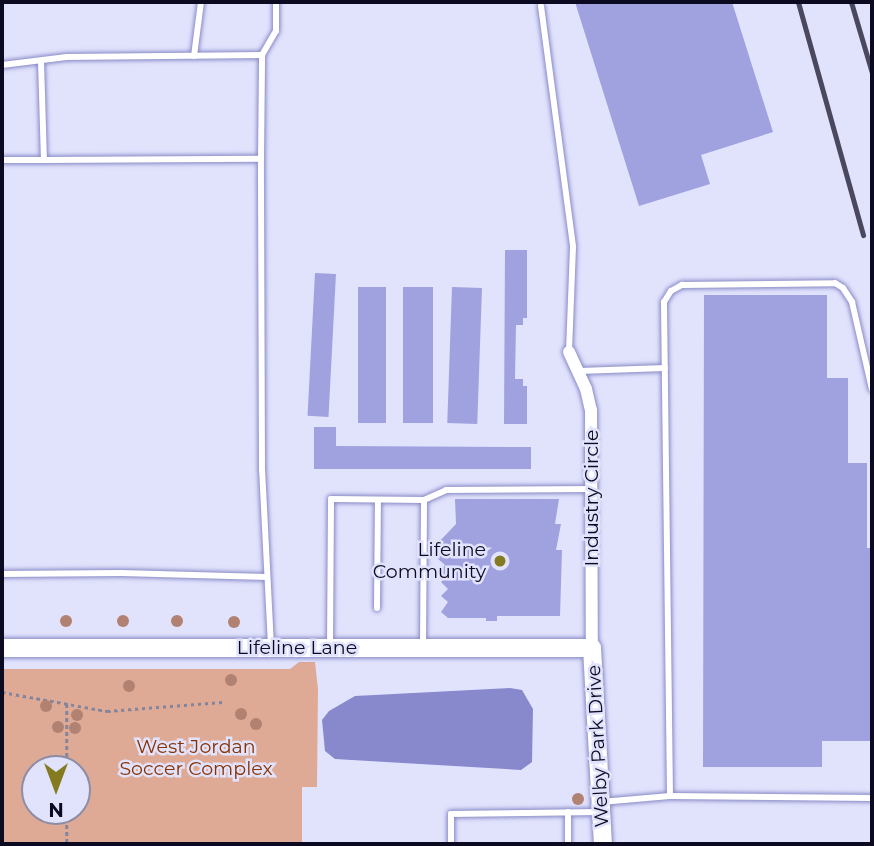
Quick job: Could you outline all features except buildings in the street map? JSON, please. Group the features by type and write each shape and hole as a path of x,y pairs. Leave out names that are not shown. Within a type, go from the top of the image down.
{"street":[{"name":"Industry Circle","path":"569,352 579,370 591,410 592,648"},
{"name":"Lifeline Lane","path":"2,648 592,648"},
{"name":"Welby Park Drive","path":"592,648 603,844"}],"lane":[{"path":"194,56 201,2"},
{"path":"271,648 262,470 261,159 262,55 276,31 276,2"},
{"path":"541,6 573,247 569,352"},
{"path":"2,65 67,57 262,55"},
{"path":"41,61 44,160"},
{"path":"2,160 261,159"},
{"path":"670,796 664,302 671,291 682,285 835,283 844,288 852,302 872,390"},
{"path":"579,370 665,368"},
{"path":"330,648 331,499 424,500 446,490 593,489"},
{"path":"377,608 378,500"},
{"path":"423,648 424,500"},
{"path":"2,574 121,573 267,577"},
{"path":"451,844 451,814 568,812 670,796 872,798"},
{"path":"568,812 568,844"}],"path":[{"path":"2,692 124,711 223,702"},
{"path":"67,704 67,755"},
{"path":"67,825 67,844"}],"green space":[{"name":"West Jordan Soccer Complex","path":"299,662 315,662 318,689 317,787 302,787 302,844 2,844 2,669 290,669"}],"water":[{"path":"510,688 522,690 533,709 532,762 521,770 335,759 325,751 322,720 329,711 355,696"}],"railway":[{"path":"798,2 863,235"},
{"path":"851,2 872,73"}],"place":[{"name":"Lifeline Community","path":"500,561"}]}
